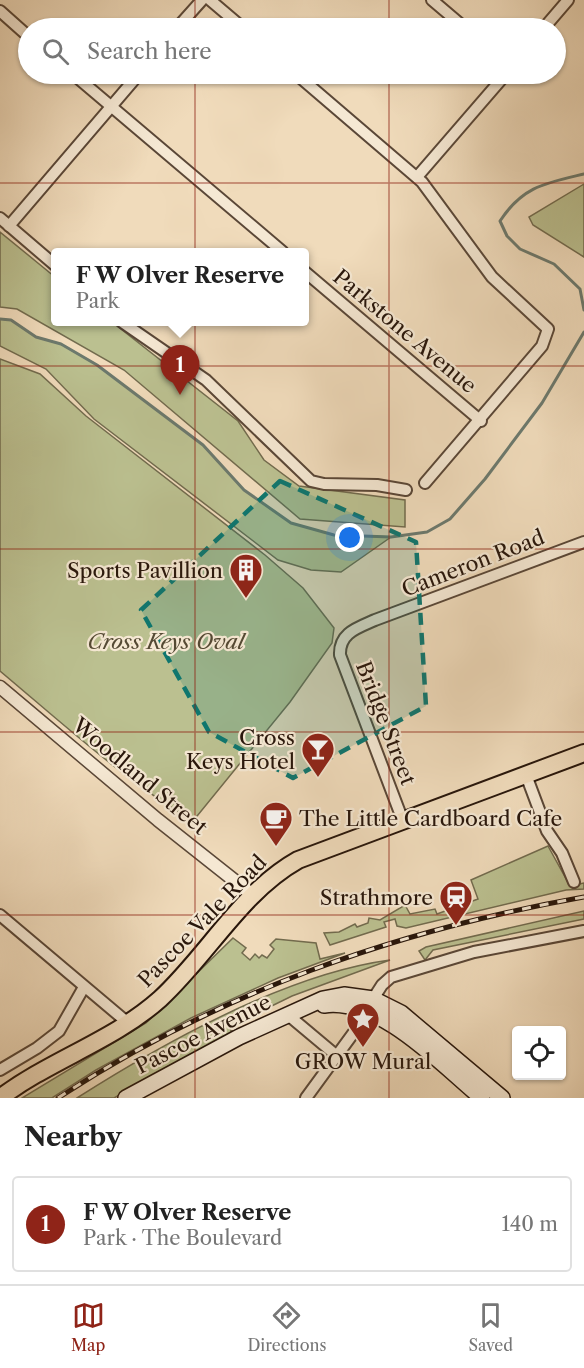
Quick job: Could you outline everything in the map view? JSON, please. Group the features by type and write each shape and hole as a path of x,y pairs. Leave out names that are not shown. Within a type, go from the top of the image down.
{"main road":[{"name":"Pascoe Vale Road","path":"0,1098 51,1064 128,1023 175,984 275,875 298,860 584,753"},
{"name":"Pascoe Avenue","path":"126,1098 207,1053 295,1013 335,1004 371,1006"},
{"path":"371,1006 482,1098"},
{"path":"371,1006 401,1013 502,1098"}],"street":[{"path":"186,18 202,0"},
{"path":"210,0 231,18"},
{"path":"432,0 453,18"},
{"path":"553,18 568,0"},
{"path":"0,11 18,27"},
{"path":"85,84 278,248"},
{"path":"9,226 130,84"},
{"path":"308,84 428,188 492,278 544,324 549,333 542,346 481,421 425,483"},
{"path":"417,177 497,84"},
{"path":"0,218 51,262"},
{"name":"Parkstone Avenue","path":"309,275 481,421"},
{"path":"129,326 206,380 311,481 324,484 377,485 406,490"},
{"name":"Cameron Road","path":"375,620 584,542"},
{"name":"Bridge Street","path":"375,620 347,633 340,648 340,656 403,821"},
{"name":"Woodland Street","path":"0,687 158,820 254,896"},
{"path":"526,775 547,831 562,853 574,882"},
{"path":"0,915 128,1023"},
{"path":"306,1098 371,1006 382,985 391,976 474,952 584,931"},
{"path":"0,1070 60,1031 84,987"},
{"path":"295,1013 337,1056"}],"highlighted area":[{"path":"280,481 416,542 426,706 293,778 209,732 141,610"}],"green space":[{"path":"584,184 584,257 533,225 529,217"},
{"path":"0,232 51,274 51,326 117,326 238,421 264,460 299,486 405,500 405,527 300,519 124,370 17,309 0,307"},
{"path":"0,319 11,320 36,337 61,344 97,365 203,445 244,490 291,523 334,535 391,537 341,572 311,570 278,560 94,419 46,369 0,346"},
{"name":"Cross Keys Oval","path":"0,359 40,374 86,416 265,555 303,588 334,628 332,643 290,702 193,821 142,788 0,671"},
{"path":"548,846 570,886 584,883 584,889 566,890 406,928 397,926 395,919 384,922 386,927 330,945 324,933 339,932 355,924 357,927 368,923 369,918 380,920 405,905 410,914 435,909 437,914 478,899 471,880"},
{"path":"584,911 584,919 433,950 425,960 419,951 426,947"},
{"path":"233,938 246,948 242,953 250,960 255,954 259,958 262,955 267,958 274,949 270,945 276,939 316,943 320,959 345,953 278,978 191,1018 96,1070 52,1098 22,1098 146,1023"},
{"path":"390,960 292,996 229,1027 233,1034 114,1098 77,1098 187,1033 268,995 350,968"}],"waterway":[{"path":"584,174 558,180 527,193 517,200 500,221 507,236 520,249 554,264 580,289 584,310"},
{"path":"0,319 11,320 36,337 61,344 97,365 203,445 244,490 291,523 334,535 391,537 427,532 450,519 485,479 542,403 584,332"}],"railway":[{"path":"58,1098 119,1060 182,1027 310,970 444,928 584,897"}],"place":[{"name":"F W Olver Reserve","path":"180,395"},
{"name":"Sports Pavillion","path":"246,599"},
{"name":"Cross Keys Hotel","path":"318,778"},
{"name":"The Little Cardboard Cafe","path":"276,847"},
{"name":"Strathmore","path":"456,926"},
{"name":"GROW Mural","path":"363,1048"}]}
